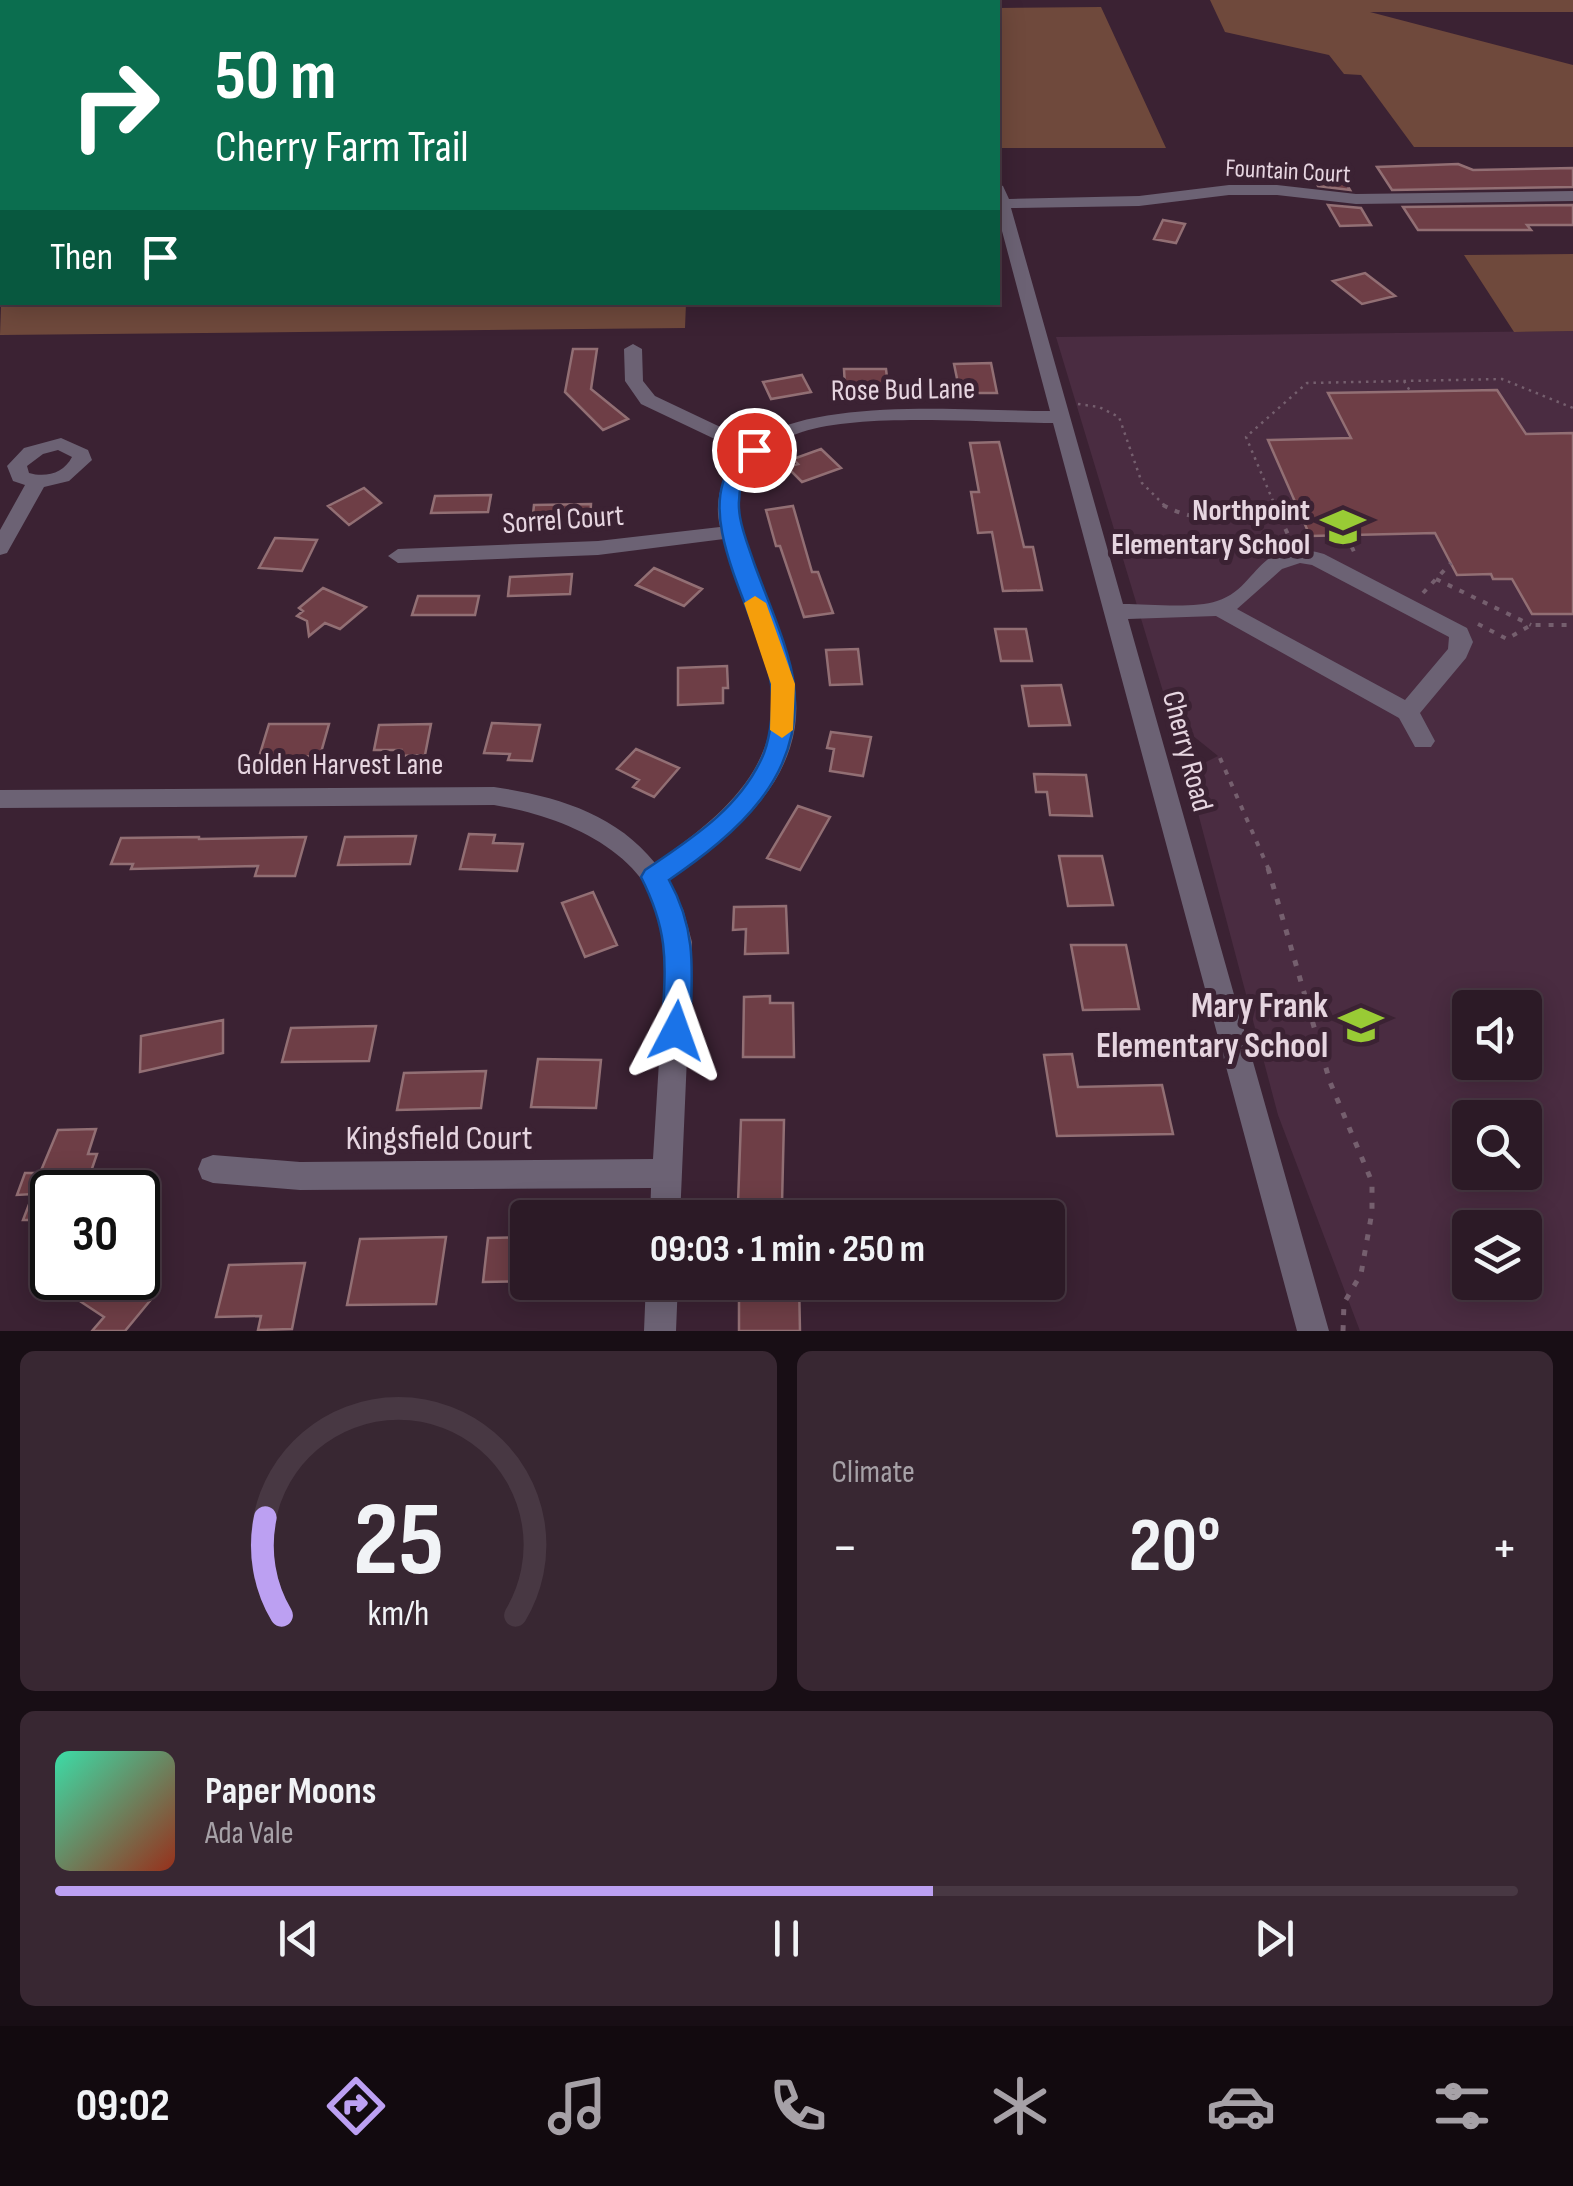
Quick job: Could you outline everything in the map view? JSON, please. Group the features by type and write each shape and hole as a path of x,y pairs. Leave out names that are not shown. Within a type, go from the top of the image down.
{"street":[{"name":"Fountain Court","path":"1000,197 1139,201 1230,190 1277,190 1356,199 1573,196"},
{"name":"Cherry Road","path":"1000,197 1313,1331"},
{"path":"634,350 634,381 648,400 754,450 732,478 727,495 731,532 783,684 782,731 775,754 750,799 711,838 654,877 669,904 681,960 666,1200"},
{"name":"Rose Bud Lane","path":"754,450 789,428 832,419 1060,411"},
{"path":"0,548 38,482"},
{"name":"Sorrel Court","path":"398,556 598,548 731,532"},
{"path":"1116,612 1220,610 1233,604 1280,558 1303,555 1451,626 1462,642 1408,712"},
{"path":"1220,610 1408,712 1423,742"},
{"name":"Golden Harvest Lane","path":"0,799 520,799 545,804 600,826 632,850 654,877"},
{"name":"Kingsfield Court","path":"213,1168 300,1176 667,1173"},
{"path":"660,1331 661,1300"}],"path":[{"path":"1292,544 1246,436 1307,383 1502,379 1573,408"},
{"path":"1404,381 1410,391"},
{"path":"1060,411 1099,407 1119,417 1142,484 1163,504 1207,518 1280,517"},
{"path":"1346,535 1361,566"},
{"path":"1420,596 1451,564"},
{"path":"1436,579 1531,625"},
{"path":"1220,758 1263,851 1294,947 1330,1082 1372,1182 1372,1212 1361,1274 1344,1303 1343,1331"}],"shaded area":[{"path":"1210,0 1573,0 1573,12 1370,12 1573,65 1573,147 1414,147 1361,75 1344,74 1329,55 1225,32"},
{"path":"1101,7 1166,148 1000,148 1000,8"},
{"path":"1573,254 1573,331 1514,332 1464,255"},
{"path":"1,305 686,305 685,328 0,335"},
{"path":"1573,331 1573,1331 1360,1331 1278,1115 1189,779 1202,764 1218,756 1171,718 1056,337"}],"building":[{"path":"1458,164 1473,170 1573,168 1573,187 1392,190 1377,167"},
{"path":"1309,168 1337,168 1350,190 1318,186"},
{"path":"1328,205 1361,208 1371,225 1340,226"},
{"path":"1573,205 1573,225 1527,225 1531,230 1418,230 1403,207"},
{"path":"1163,220 1185,224 1176,243 1154,239"},
{"path":"1365,273 1395,296 1362,304 1333,281"},
{"path":"573,349 597,349 591,389 628,419 603,430 565,392"},
{"path":"991,363 997,393 960,393 954,364"},
{"path":"844,369 886,369 888,386 845,386"},
{"path":"802,375 811,392 771,399 763,382"},
{"name":"Northpoint Elementary School","path":"1497,390 1526,434 1573,433 1573,614 1532,614 1512,579 1493,579 1491,574 1457,575 1435,533 1310,536 1268,440 1351,438 1328,393"},
{"path":"999,442 1024,547 1033,547 1042,590 1003,591 992,532 978,533 971,492 979,492 970,443"},
{"path":"821,449 841,468 802,482 787,467 798,464 793,459"},
{"path":"364,488 381,503 349,525 328,506"},
{"path":"491,495 488,512 431,513 435,496"},
{"path":"591,504 590,521 532,523 534,505"},
{"path":"793,506 812,572 818,572 833,613 804,617 780,546 776,546 766,510"},
{"path":"275,538 317,540 302,571 259,568"},
{"path":"654,568 702,589 684,606 636,585"},
{"path":"572,574 570,594 508,596 510,577"},
{"path":"323,588 366,607 340,629 325,623 309,636 307,621 297,616 303,611 299,608"},
{"path":"418,596 479,596 475,615 412,615"},
{"path":"995,629 1026,629 1032,661 1001,661"},
{"path":"858,649 862,684 830,685 826,650"},
{"path":"727,666 728,688 723,688 723,703 678,705 678,668"},
{"path":"1061,685 1070,725 1029,726 1022,686"},
{"path":"492,723 540,725 532,761 508,760 510,754 484,753"},
{"path":"269,724 329,724 320,756 259,757"},
{"path":"431,724 425,755 399,756 401,750 374,750 379,725"},
{"path":"831,732 871,737 863,776 830,771 834,749 827,748"},
{"path":"636,749 679,768 654,797 633,787 639,780 617,769"},
{"path":"1034,774 1086,775 1092,816 1050,815 1047,792 1036,792"},
{"path":"798,806 830,817 800,870 767,858"},
{"path":"469,834 495,835 493,843 523,844 517,871 460,869"},
{"path":"416,836 410,864 338,865 345,837"},
{"path":"306,837 295,876 255,876 258,866 131,869 133,864 111,864 121,838"},
{"path":"1059,856 1102,856 1113,905 1068,906"},
{"path":"593,892 617,945 585,957 562,903"},
{"path":"786,906 788,953 745,954 746,929 733,930 734,907"},
{"path":"1071,945 1126,945 1139,1009 1083,1010"},
{"path":"770,996 770,1003 793,1003 794,1057 743,1057 744,997"},
{"path":"223,1020 223,1053 140,1072 141,1036"},
{"path":"376,1026 369,1061 282,1062 291,1028"},
{"path":"1072,1054 1078,1087 1162,1085 1173,1134 1057,1136 1044,1055"},
{"path":"538,1059 601,1060 596,1108 531,1107"},
{"path":"486,1071 481,1108 397,1110 404,1073"},
{"path":"741,1120 784,1120 782,1200 738,1200"},
{"path":"96,1129 88,1154 97,1154 92,1170 41,1170 58,1130"},
{"path":"25,1173 30,1173 30,1194 17,1195"},
{"path":"30,1202 30,1220 23,1220"},
{"path":"446,1237 436,1304 347,1305 360,1239"},
{"path":"510,1237 510,1281 483,1282 488,1238"},
{"path":"305,1263 292,1329 258,1330 261,1316 216,1317 229,1265"},
{"path":"78,1300 151,1300 125,1331 92,1331 104,1317"},
{"path":"739,1300 799,1300 800,1331 739,1331"}],"slow traffic":[{"path":"755,603 783,684 782,730"}],"place":[{"name":"Northpoint Elementary School","path":"1343,527"},
{"name":"Mary Frank Elementary School","path":"1361,1025"}],"route":[{"path":"676,1031 680,942 669,904 654,877 711,838 750,799 763,780 782,731 783,684 727,512 732,478 754,450"}]}
